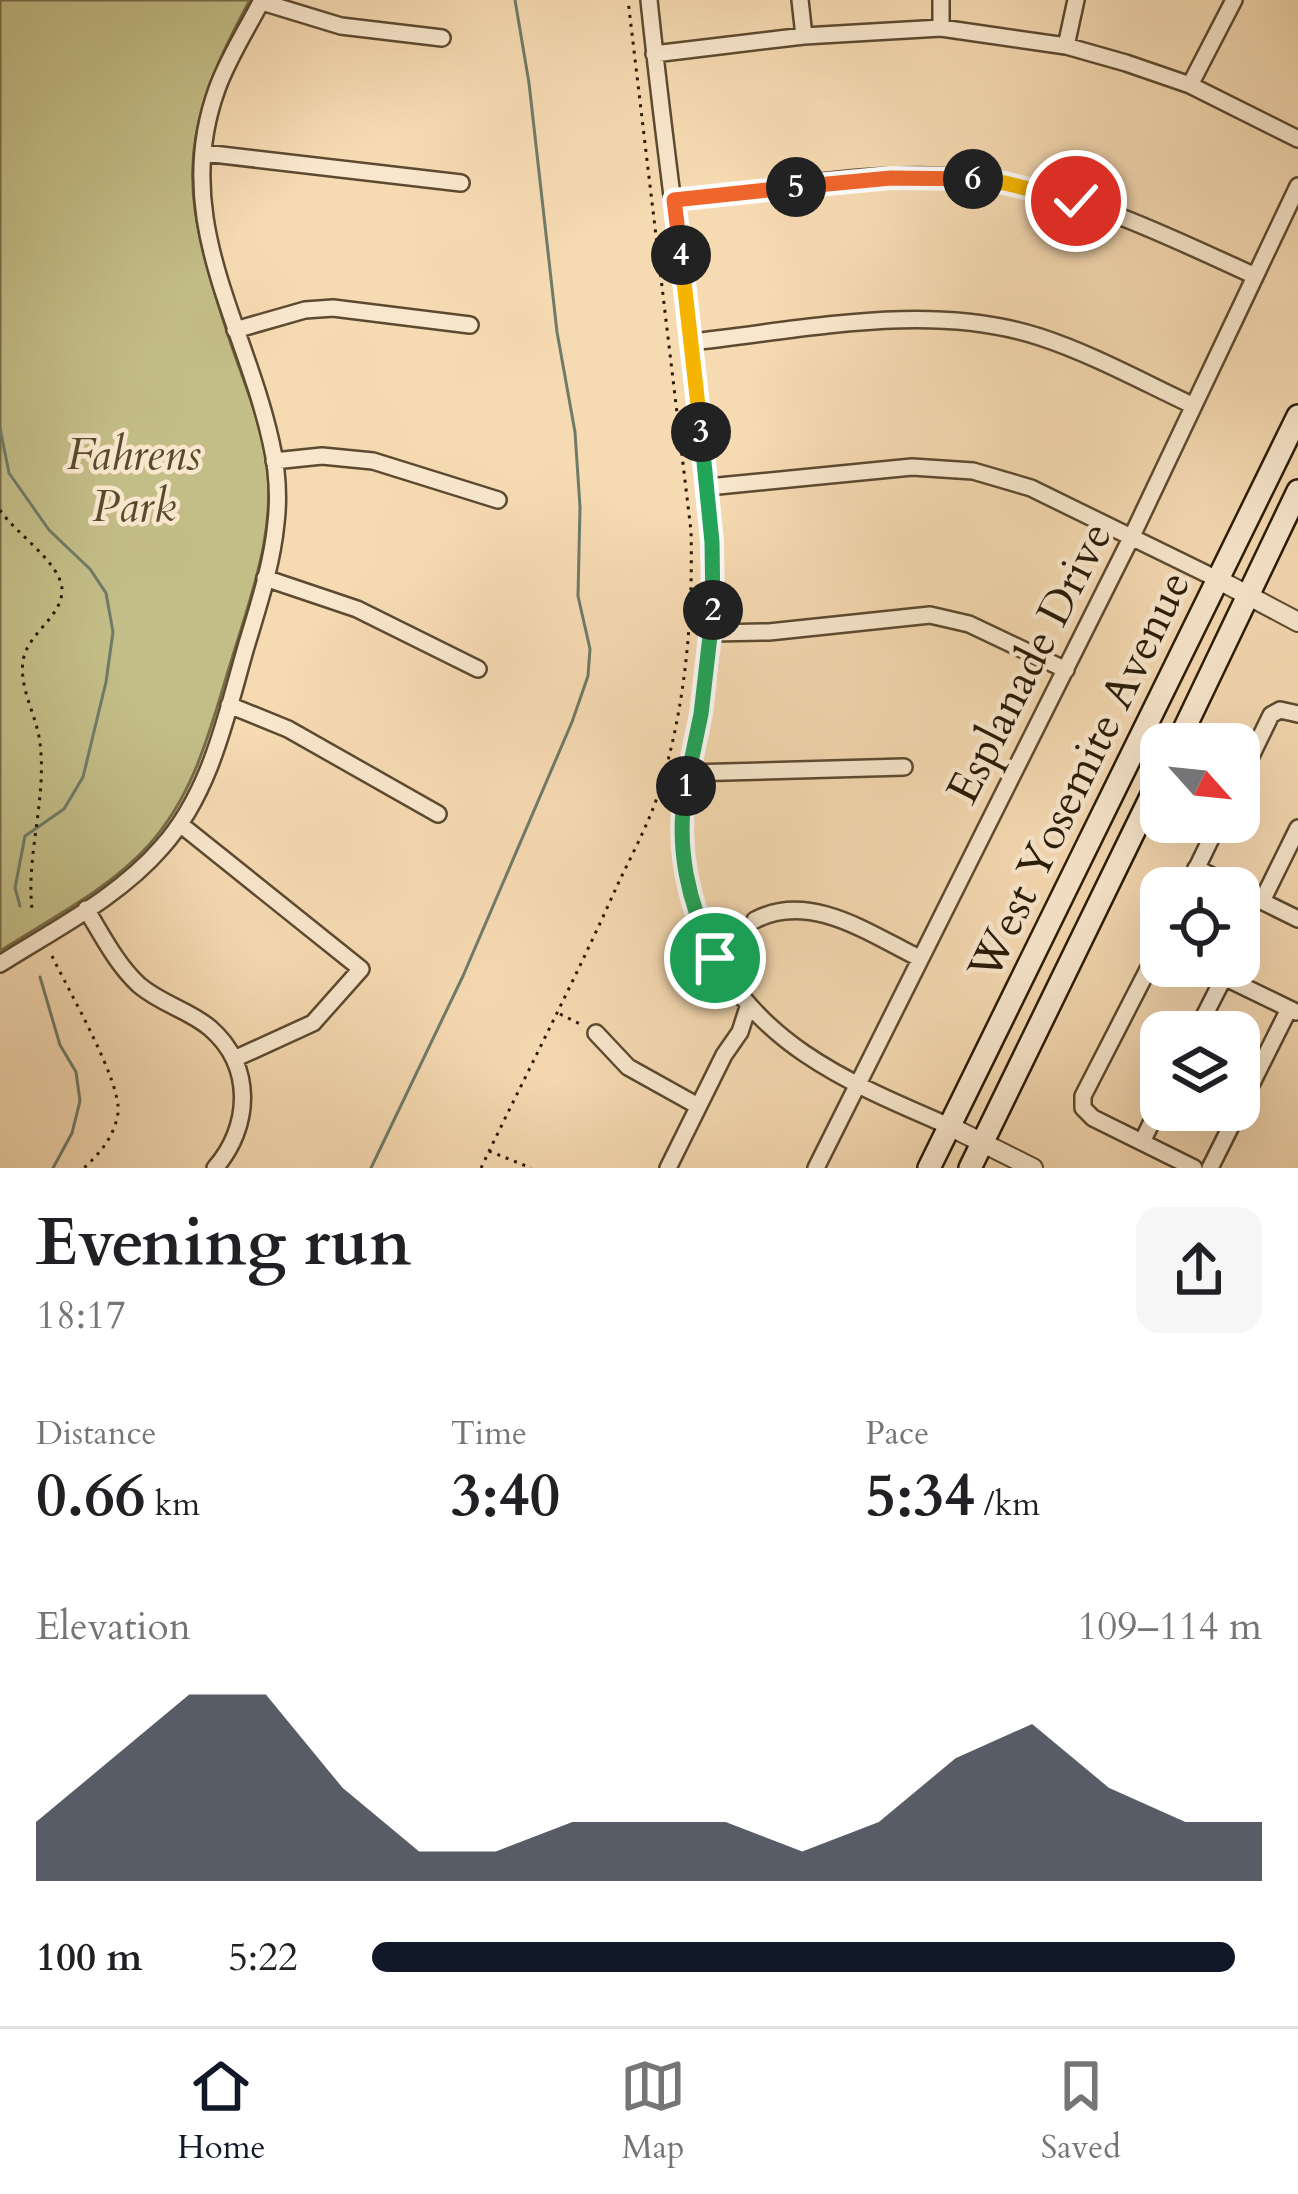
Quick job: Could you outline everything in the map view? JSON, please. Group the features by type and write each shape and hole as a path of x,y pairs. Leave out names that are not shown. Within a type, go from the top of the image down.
{"main road":[{"name":"West Yosemite Avenue","path":"929,1168 1298,416"},
{"name":"West Yosemite Avenue","path":"1187,723 1298,491"},
{"name":"West Yosemite Avenue","path":"970,1168 1140,819"}],"street":[{"path":"649,0 712,542 711,633 682,831 688,892 715,958 748,1007 797,1052 856,1086 1033,1168"},
{"path":"800,0 804,36"},
{"path":"941,0 941,28"},
{"path":"1066,46 1076,0"},
{"path":"1190,85 1234,0"},
{"path":"0,964 143,867 180,824 206,775 265,578 276,523 274,461 204,224 200,189 218,88 262,1 341,26 442,38"},
{"path":"654,54 804,36 941,28 1066,46 1190,85 1298,139"},
{"path":"204,154 460,183"},
{"path":"674,200 891,178 1005,183 1145,225 1255,275"},
{"name":"Esplanade Drive","path":"816,1168 1132,536 1298,186"},
{"path":"235,330 305,310 333,308 470,325"},
{"path":"691,342 910,320 969,323 1039,337 1192,405"},
{"path":"274,461 322,456 373,460 498,500"},
{"path":"708,488 942,467 973,471 1031,488 1298,622"},
{"path":"265,578 357,609 478,669"},
{"path":"711,633 769,632 930,615 969,623 1066,670"},
{"path":"229,705 288,729 438,814"},
{"path":"1260,738 1271,716 1280,710 1298,714"},
{"path":"688,773 904,767"},
{"path":"180,824 361,969 313,1023 234,1059"},
{"path":"1298,828 1262,901 1298,919"},
{"path":"86,910 135,981 211,1028 234,1059 243,1090 241,1123 228,1153 215,1168"},
{"path":"755,920 782,910 814,912 919,958"},
{"path":"1140,986 1083,1096 1083,1108 1093,1118 1195,1168"},
{"path":"1245,987 1294,1011 1260,1072"},
{"path":"668,1168 740,1032 748,1007"},
{"path":"596,1033 628,1067 698,1106"},
{"path":"1142,1142 1147,1131"},
{"path":"1210,1168 1228,1131"}],"path":[{"path":"481,1168 559,1014 660,789 675,730 692,595 691,531 628,0"},
{"path":"0,510 57,572 62,588 60,604 31,640 23,662 40,742 40,818 29,880 32,909"},
{"path":"52,956 104,1062 119,1109 106,1148 84,1168"},
{"path":"559,1014 596,1033"},
{"path":"489,1150 531,1168"}],"green space":[{"name":"Fahrens Park","path":"0,0 250,0 207,94 196,133 193,171 203,249 262,439 268,507 261,560 246,613 208,737 178,805 148,846 115,876 0,951"}],"waterway":[{"path":"371,1168 463,976 588,676 590,649 578,596 580,507 575,432 557,332 515,0"},
{"path":"0,428 9,473 49,530 90,569 106,593 113,632 83,777 64,809 25,836 15,888 20,906"},
{"path":"40,977 60,1045 76,1072 80,1101 72,1133 53,1168"}],"route":[{"path":"715,958 693,907 682,850 684,798 709,661 713,595 711,515 674,200 862,180 948,177 1005,183 1076,201"}]}
